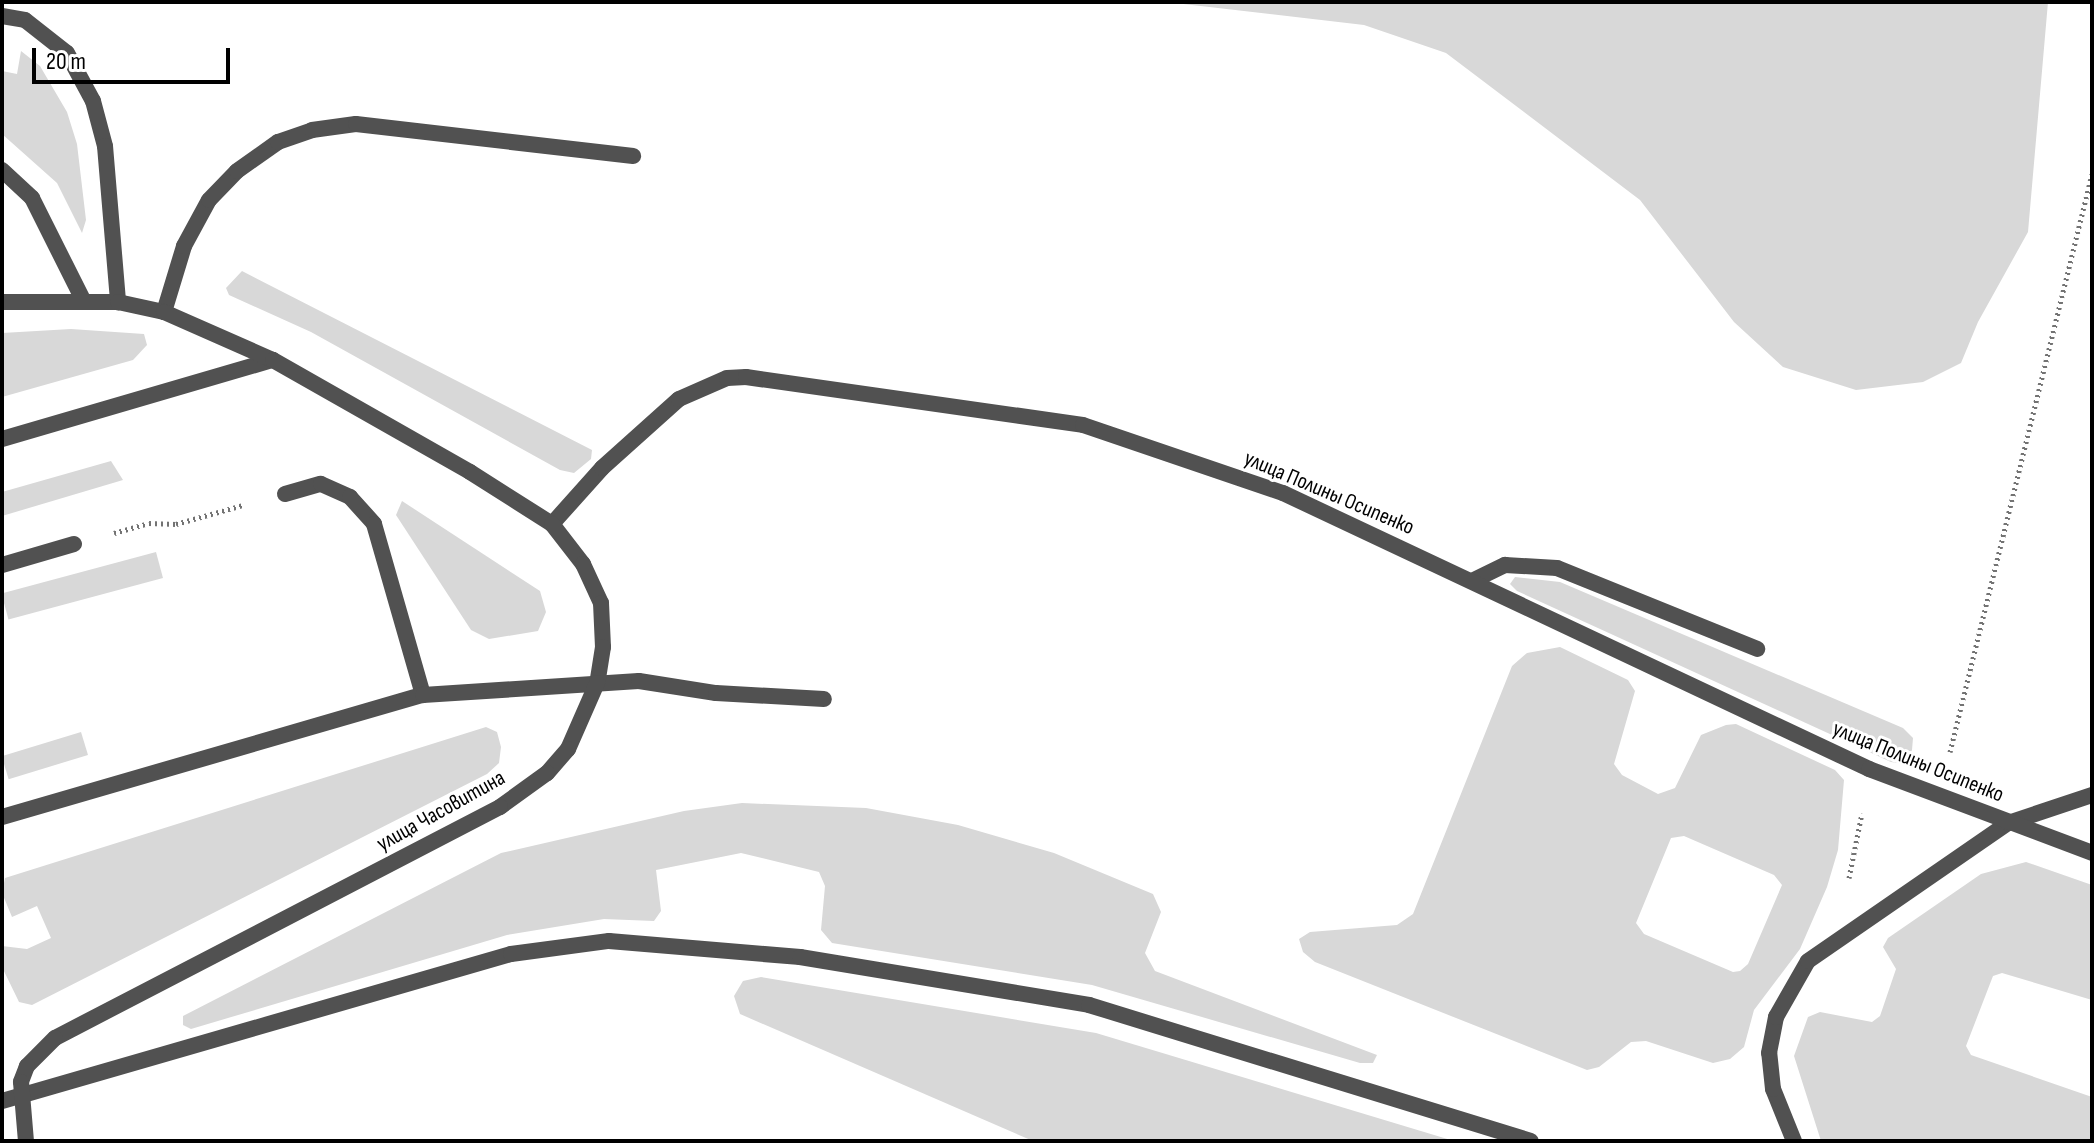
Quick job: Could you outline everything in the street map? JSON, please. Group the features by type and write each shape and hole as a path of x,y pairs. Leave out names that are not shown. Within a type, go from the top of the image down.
{"street":[{"path":"2,16 25,20 67,53 93,101 105,146 118,302"},
{"path":"164,312 184,246 209,200 237,171 278,142 301,134 356,124 633,156"},
{"path":"2,170 32,198 83,300"},
{"name":"улица Часовитина","path":"2,302 118,302 164,312 273,360 552,524 583,564 601,603 603,647 597,683 568,749 547,773 500,807 55,1038 27,1066 20,1096 26,1141"},
{"path":"2,439 273,360"},
{"name":"улица Полины Осипенко","path":"552,524 602,468 679,399 703,385 746,377 1083,425 1283,493 1869,769 2092,853"},
{"path":"285,494 321,484 350,497 374,524 423,695"},
{"path":"2,565 74,544"},
{"path":"1472,581 1505,565 1557,568 1757,649"},
{"path":"2,817 423,695 639,681 716,693 824,699"},
{"path":"1794,1141 1773,1089 1769,1053 1776,1017 1808,961 2008,823 2092,795"},
{"path":"2,1101 511,954 609,941 800,957 1089,1005 1531,1141"}],"path":[{"path":"1939,796 2092,174"},
{"path":"74,544 149,523 176,524 285,494"},
{"path":"1846,887 1869,769"}],"shaded area":[{"path":"1166,2 2048,2 2028,232 1978,322 1961,363 1923,382 1856,390 1783,367 1734,322 1640,200 1446,53 1364,25"},
{"path":"21,51 40,66 67,112 77,144 86,220 82,233 57,183 2,134 2,71 17,74"},
{"path":"242,271 592,450 591,459 574,473 560,470 311,332 229,295 226,288"},
{"path":"71,329 144,334 147,345 133,360 2,397 2,333"},
{"path":"111,461 123,480 2,516 2,492"},
{"path":"402,501 540,591 546,612 538,631 489,639 471,630 396,515"},
{"path":"156,552 163,578 8,619 2,593"},
{"path":"1515,577 1560,582 1903,728 1913,738 1912,750 1905,764 1891,762 1517,591 1510,584"},
{"path":"1560,647 1628,680 1635,691 1614,764 1622,775 1658,794 1675,788 1701,735 1736,724 1835,770 1844,780 1838,850 1827,887 1800,949 1754,1010 1744,1047 1730,1059 1713,1063 1646,1041 1631,1042 1599,1067 1587,1070 1315,962 1303,952 1299,939 1310,932 1397,925 1413,914 1512,666 1527,653","holes":["1684,836 1774,875 1782,885 1748,964 1740,971 1733,972 1644,934 1636,923 1671,838"]},
{"path":"486,727 497,732 501,747 499,763 487,774 32,1005 19,1002 2,967 2,946 27,949 51,938 37,906 12,917 2,893 5,878"},
{"path":"81,732 88,755 9,779 2,756"},
{"path":"742,803 866,808 958,825 1054,853 1153,894 1161,912 1145,953 1155,971 1377,1055 1373,1063 1360,1063 1092,985 832,943 821,930 825,886 819,872 741,853 656,870 661,911 654,921 604,919 507,935 191,1029 183,1025 183,1016 501,853 684,811"},
{"path":"2026,862 2092,885 2092,1000 2002,973 1993,976 1966,1046 1971,1055 2092,1097 2092,1141 1821,1141 1794,1056 1808,1017 1820,1012 1872,1022 1880,1016 1896,969 1883,947 1888,938 1981,874"},
{"path":"761,977 1096,1033 1454,1141 1033,1141 740,1014 734,996 743,981"}]}
